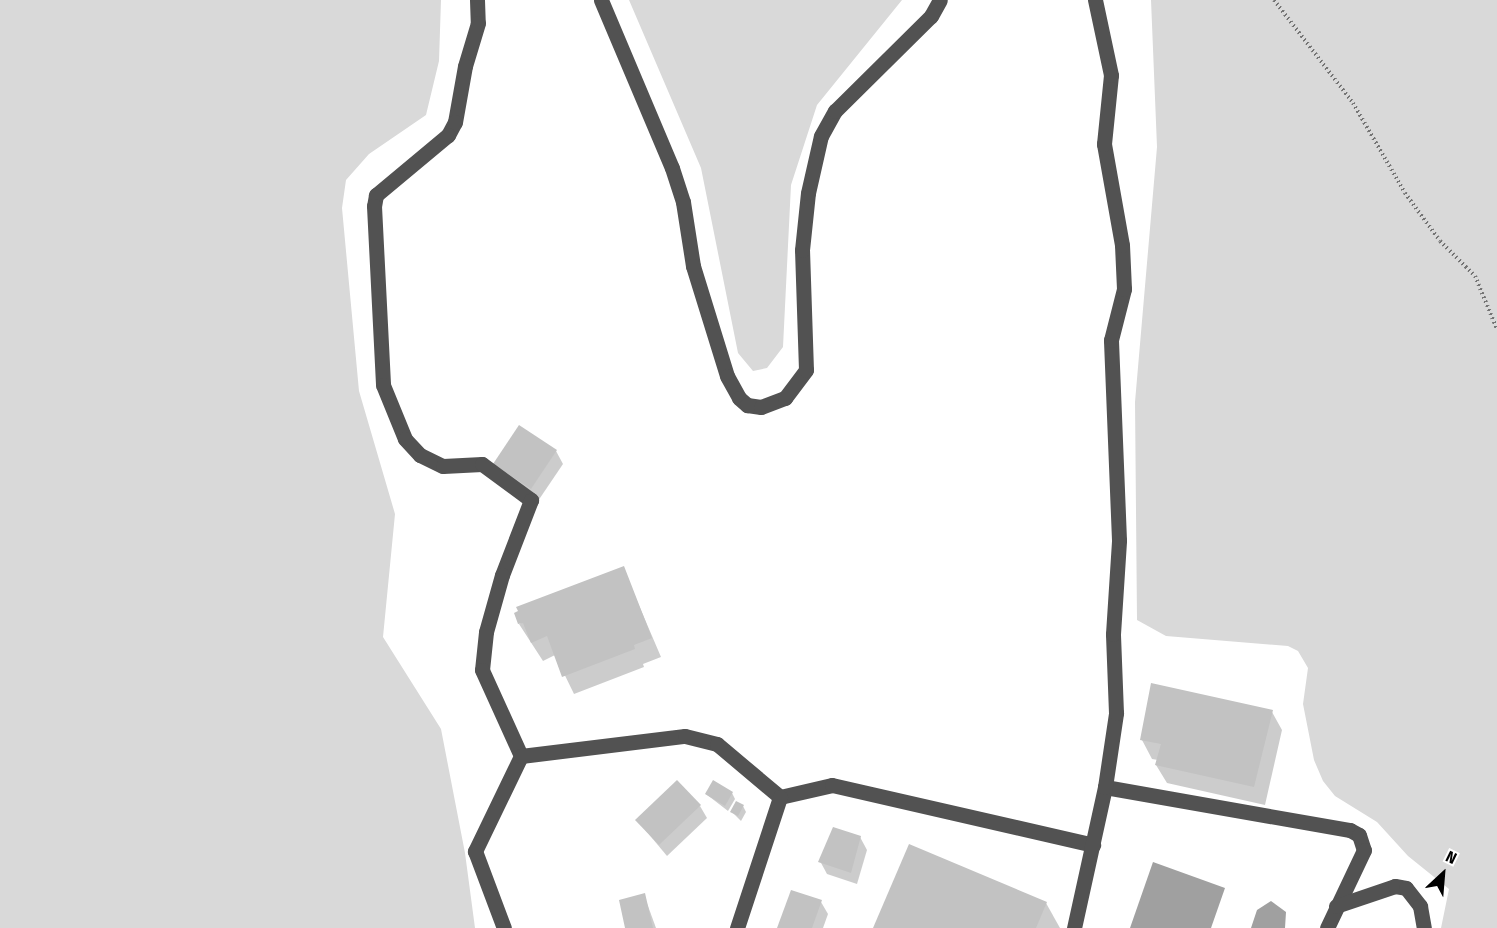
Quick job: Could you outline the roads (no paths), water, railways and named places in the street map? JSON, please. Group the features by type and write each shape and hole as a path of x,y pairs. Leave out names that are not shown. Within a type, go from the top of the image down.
{"street":[{"path":"477,0 478,23 465,66 456,123 448,135 376,195 380,338 383,385 405,439 420,454 443,466 482,464 531,500 502,575 486,632 482,670 521,756"},
{"path":"601,0 672,168 683,202 693,266 727,376 739,398 747,405 761,407 785,398 806,370 802,250 808,193 821,136 835,111 931,16 940,0"},
{"path":"1074,928 1105,786 1116,712 1113,634 1119,540 1111,340 1124,289 1122,245 1104,144 1111,75 1095,0"},
{"path":"521,756 685,736 717,744 780,796"},
{"path":"504,928 475,851 521,756"},
{"path":"780,796 832,785 1093,845"},
{"path":"1105,786 1350,830 1359,835 1364,850 1327,928"},
{"path":"737,928 780,796"},
{"path":"1336,906 1395,886 1406,888 1420,906 1424,928"}]}
